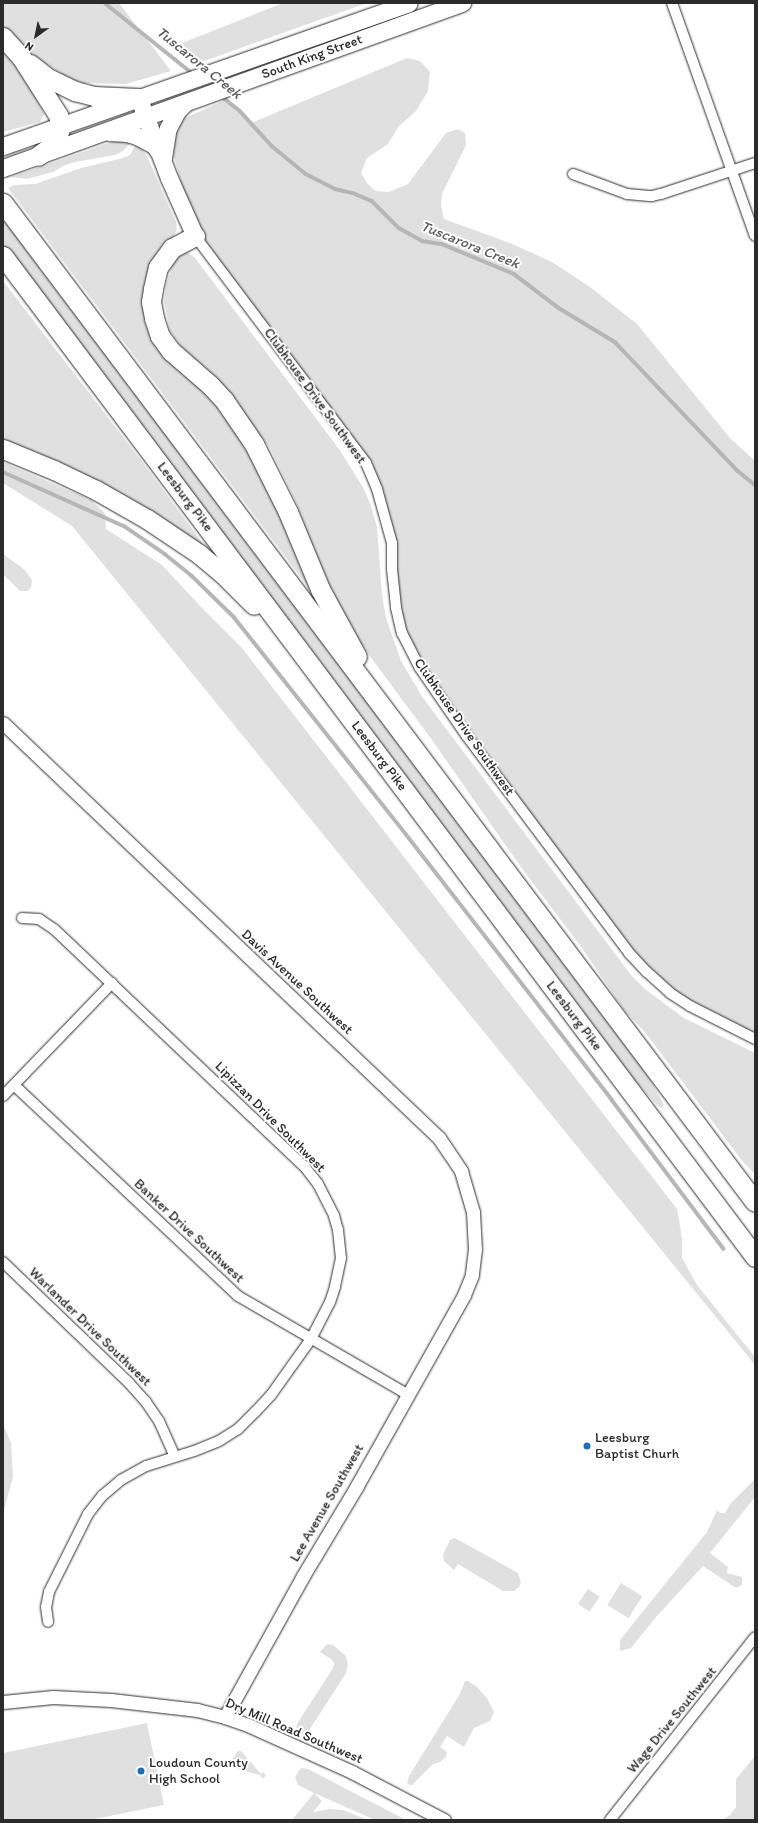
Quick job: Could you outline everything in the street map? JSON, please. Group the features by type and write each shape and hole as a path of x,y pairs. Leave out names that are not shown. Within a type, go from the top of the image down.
{"highway":[{"name":"South King Street","path":"3,146 408,3"},
{"name":"South King Street","path":"3,168 462,3"},
{"path":"3,37 21,57 58,115 61,126 55,142 38,156"},
{"path":"21,57 48,78 75,91 94,96 138,98"},
{"name":"Clubhouse Drive Southwest","path":"138,98 169,178 195,236"},
{"path":"162,158 168,128 178,111 185,103"},
{"path":"102,132 127,133 142,138 154,145 162,158"},
{"path":"6,207 755,1202"},
{"path":"195,236 172,248 158,267 151,302 160,336 172,351 210,385 224,400 254,444 288,512 320,589 343,634 409,744"},
{"name":"Leesburg Pike","path":"3,256 755,1257"},
{"path":"3,449 54,470 96,490 168,532 222,573 306,658"}],"street":[{"path":"672,3 755,236"},
{"path":"573,174 627,194 652,196 755,163"},
{"name":"Clubhouse Drive Southwest","path":"195,236 366,463 377,489 392,543 392,569 396,608 402,633 420,668 466,735 629,952 647,972 670,993 690,1006 755,1039"},
{"name":"Davis Avenue Southwest","path":"3,723 439,1138 458,1166 467,1188 475,1233 472,1274 458,1307"},
{"name":"Lipizzan Drive Southwest","path":"22,918 39,919 54,929 304,1166 318,1184 334,1216 338,1230 341,1258 335,1287 330,1302 311,1339 271,1395 238,1429 219,1441 146,1466 122,1480 102,1496 88,1514 49,1592 46,1607 48,1622"},
{"path":"3,1096 112,984"},
{"name":"Banker Drive Southwest","path":"14,1085 225,1286 238,1296 408,1394"},
{"name":"Warlander Drive Southwest","path":"3,1262 142,1397 166,1433 175,1457"},
{"name":"Lee Avenue Southwest","path":"225,1717 303,1576 357,1486 458,1307"},
{"name":"Wage Drive Southwest","path":"610,1820 755,1637"},
{"name":"Dry Mill Road Southwest","path":"3,1702 54,1698 111,1700 197,1710 225,1717 248,1725 359,1775 444,1820"}],"shaded area":[{"path":"3,3 119,3 171,71 126,84 83,83 68,78 40,60 3,26"},
{"path":"283,3 367,3 196,64 182,43"},
{"path":"3,52 24,76 44,114 40,122 3,132"},
{"path":"407,58 420,61 430,72 428,91 416,111 399,126 388,144 367,158 361,173 367,183 375,191 389,192 408,184 446,133 458,129 465,133 466,145 442,194 441,206 444,219 510,243 552,262 590,287 637,324 730,438 755,461 755,1039 690,1006 647,972 420,668 396,608 391,537 356,450 195,236 172,149 177,127 183,119 227,99 251,123"},
{"path":"120,139 126,139 130,143 123,151 115,155 75,162 65,165 53,172 27,179 11,177"},
{"path":"137,143 147,156 176,222 177,229 145,298 208,393 250,445 314,595 8,188 14,185 35,184 81,168 123,158 130,155"},
{"path":"3,218 646,1072 664,1105 661,1108 612,1055 3,248"},
{"path":"185,250 195,258 339,449 364,489 377,527 382,595 386,618 401,661 423,698 631,975 645,989 684,1018 755,1053 755,1174 743,1162 644,1031 623,1009 582,948 523,870 432,740 355,636 323,575 297,504 270,448 233,399 185,352 170,331 164,301 166,286 174,259"},
{"path":"3,281 150,472 224,572 3,445"},
{"path":"3,462 91,500 105,513 106,529 162,565 242,648 677,1209 682,1238 682,1258 697,1285 755,1357 755,1365 72,526 3,483"},
{"path":"3,554 25,570 32,580 31,587 28,591 20,591 3,574"},
{"path":"3,1424 11,1443 13,1477 3,1513"},
{"path":"755,1479 755,1497 710,1553 728,1567 727,1573 742,1577 742,1585 736,1588 703,1566 656,1617 631,1648 620,1651 620,1640 707,1532 717,1510 720,1513 725,1513 731,1503"},
{"path":"455,1538 518,1573 521,1583 519,1587 514,1591 503,1591 458,1564 454,1570 444,1561 443,1555 450,1540"},
{"path":"621,1583 642,1596 628,1618 607,1605"},
{"path":"588,1589 600,1597 590,1612 578,1604"},
{"path":"327,1644 333,1645 346,1656 348,1665 346,1673 308,1732 302,1734 296,1730 297,1724 333,1668 334,1663 331,1659 320,1652"},
{"path":"465,1681 468,1681 477,1687 487,1698 494,1712 490,1721 474,1728 464,1747 447,1736 440,1747 447,1752 446,1757 440,1762 433,1764 412,1785 407,1784 409,1776 460,1694"},
{"path":"147,1723 164,1805 90,1820 3,1820 3,1753"},
{"path":"238,1751 241,1751 261,1774 262,1772 266,1775 263,1779 260,1775 230,1767 232,1760"},
{"path":"755,1756 755,1820 722,1820 730,1815 736,1807 736,1779"},
{"path":"301,1768 308,1769 406,1820 375,1820 314,1793 298,1785 295,1777"},
{"path":"314,1793 322,1801 313,1812 330,1809 343,1810 368,1820 292,1820"}],"waterway":[{"name":"Tuscarora Creek","path":"105,3 192,73"},
{"name":"Tuscarora Creek","path":"221,96 240,111 272,146 306,174 335,189 353,193 372,201 399,228 422,241 442,244 514,274 559,308 615,342 738,471 755,485"},
{"path":"3,472 124,526 165,554 192,576 234,617 406,834 612,1100 724,1249"}],"place":[{"name":"Leesburg Baptist Churh","path":"587,1446"},
{"name":"Loudoun County High School","path":"141,1771"}]}
